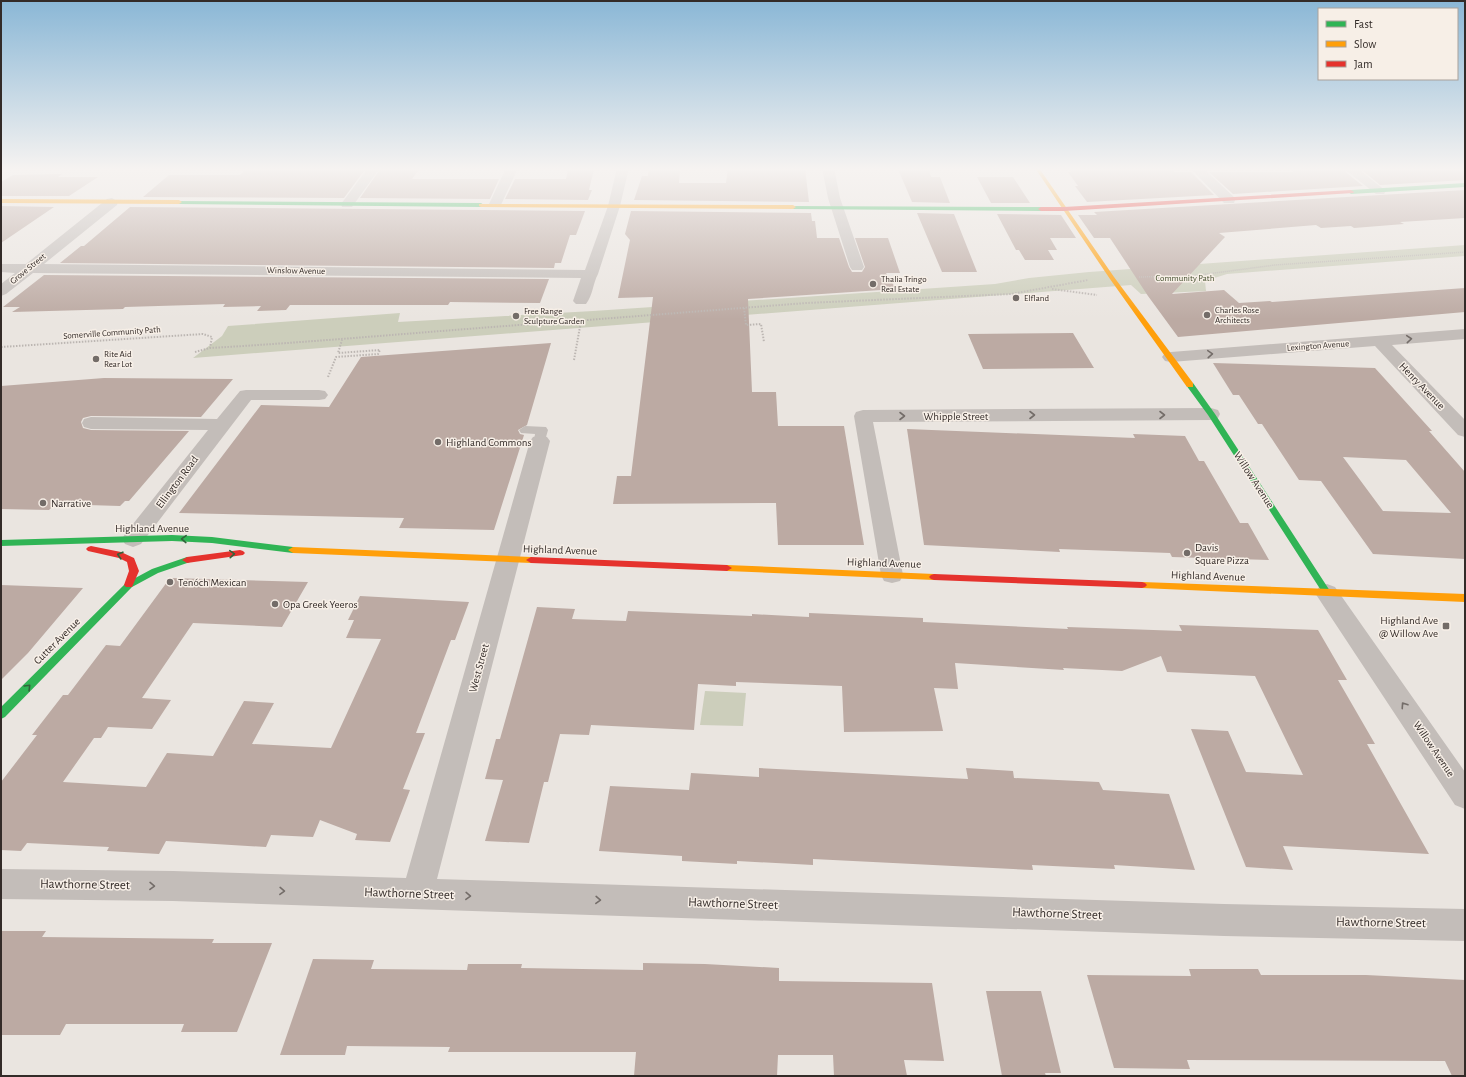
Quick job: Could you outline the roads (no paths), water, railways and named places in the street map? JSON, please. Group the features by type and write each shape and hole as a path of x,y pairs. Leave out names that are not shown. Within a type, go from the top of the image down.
{"street":[{"name":"Grove Street","path":"1,291 92,218"},
{"path":"581,300 586,282 591,274 610,218"},
{"path":"841,218 857,267"},
{"name":"Willow Avenue","path":"1071,218 1211,414 1327,593 1465,796"},
{"name":"Winslow Avenue","path":"1,268 591,274"},
{"name":"Lexington Avenue","path":"1171,357 1380,342 1465,334"},
{"name":"Henry Avenue","path":"1380,342 1465,431"},
{"name":"Ellington Road","path":"133,539 246,394 320,395"},
{"name":"Whipple Street","path":"892,575 863,416 1211,414"},
{"path":"91,422 221,425"},
{"name":"West Street","path":"417,894 509,560 532,436"},
{"name":"Highland Avenue","path":"1,543 133,539 212,540 302,551"},
{"path":"11,543 81,548 125,557 133,561 134,566 134,575 129,585"},
{"name":"Highland Avenue","path":"129,585 159,569 192,558 257,552 302,551 1465,598"},
{"name":"Cutter Avenue","path":"1,714 129,585"},
{"name":"Hawthorne Street","path":"1,884 173,886 1216,920 1465,925"}],"place":[{"name":"Thalia Tringo Real Estate","path":"873,284"},
{"name":"Elfland","path":"1016,298"},
{"name":"Charles Rose Architects","path":"1207,315"},
{"name":"Free Range Sculpture Garden","path":"516,316"},
{"name":"Rite Aid Rear Lot","path":"96,359"},
{"name":"Highland Commons","path":"438,442"},
{"name":"Narrative","path":"43,503"},
{"name":"Davis Square Pizza","path":"1187,553"},
{"name":"Tenóch Mexican","path":"170,582"},
{"name":"Opa Greek Yeeros","path":"275,604"},
{"name":"Highland Ave @ Willow Ave","path":"1446,626"}],"park label":[{"name":"Community Path","path":"1185,278"}]}
